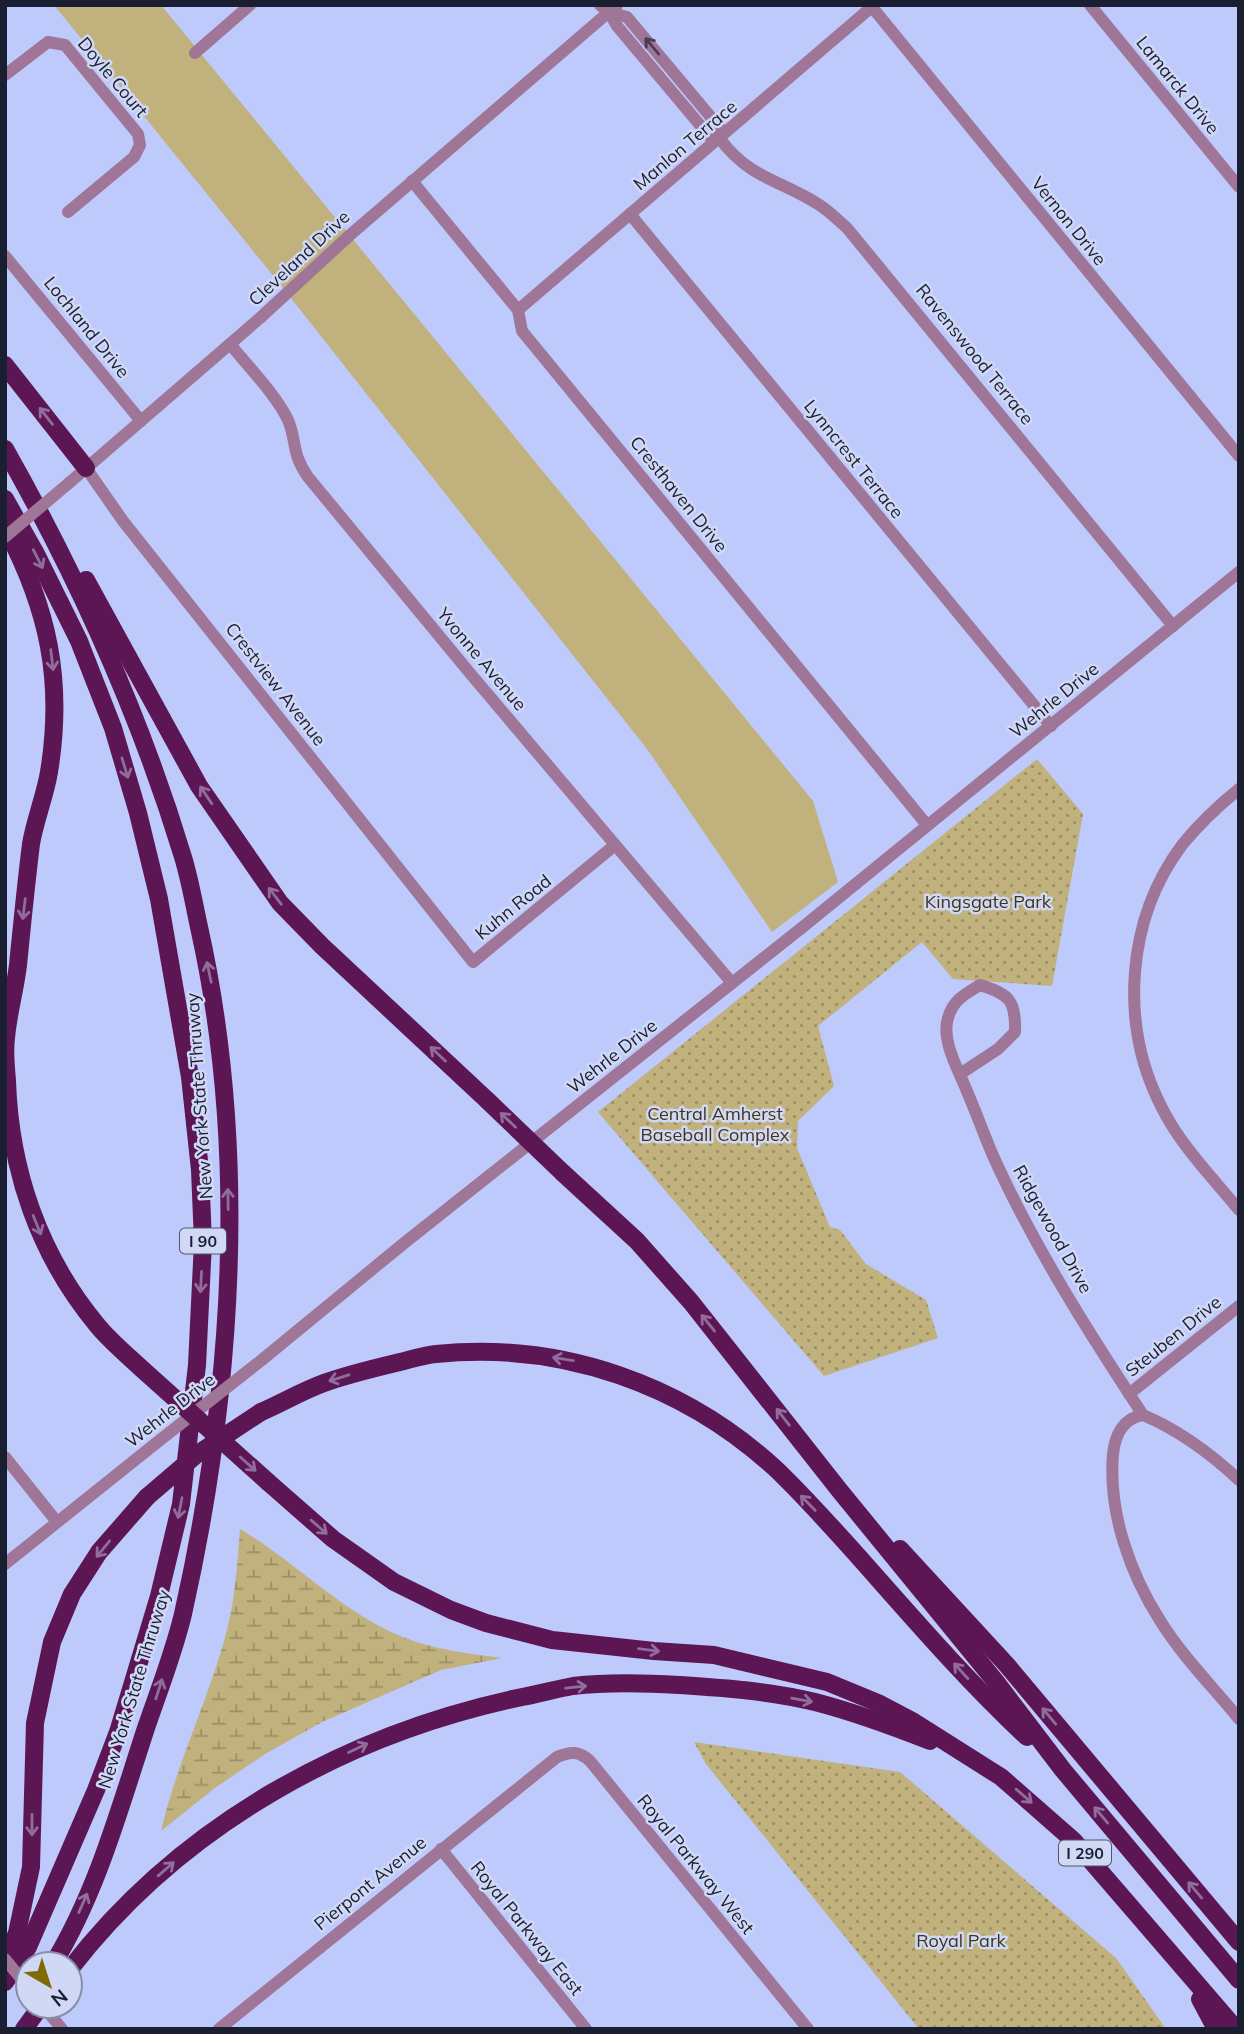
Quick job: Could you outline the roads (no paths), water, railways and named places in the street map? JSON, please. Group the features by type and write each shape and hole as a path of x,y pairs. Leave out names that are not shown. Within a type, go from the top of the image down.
{"highway":[{"path":"5,365 86,468"},
{"name":"New York State Thruway","path":"5,449 72,573 141,734 184,860 211,981 223,1086 229,1201 224,1345 208,1478 182,1617 102,1859 61,1950"},
{"name":"New York State Thruway","path":"5,499 79,641 113,727 138,813 159,899 190,1077 200,1170 203,1242 197,1365 181,1504 159,1596 118,1732 96,1790 38,1924 5,1982"},
{"path":"45,520 82,573 200,786 280,903 322,946 637,1241 691,1302 840,1491 996,1682 1063,1770"},
{"path":"5,527 23,561 43,613 52,657 55,706 49,772 32,842 17,969 5,1040 8,1106 16,1161 41,1235 69,1286 98,1326 142,1369 333,1539 394,1582 451,1610 486,1623 552,1640 714,1655 827,1682 878,1703 969,1757"},
{"path":"5,1961 17,1933 31,1867 36,1723 52,1642 72,1594 92,1563 147,1497 196,1455 261,1412 322,1384 371,1368 434,1354 490,1351 586,1363 629,1377 682,1402 728,1430 777,1470 983,1696 1063,1770"},
{"path":"840,1491 920,1569 965,1618 1239,1942"},
{"path":"84,1953 116,1915 146,1886 194,1844 244,1809 309,1771 369,1743 431,1720 496,1702 574,1686 648,1684 741,1689 814,1702 878,1721 969,1757"},
{"name":"I 290","path":"969,1757 1001,1777 1073,1841 1236,2029"},
{"name":"I 290","path":"1063,1770 1239,1980"},
{"path":"1184,1968 1216,2029"}],"street":[{"path":"195,53 250,5"},
{"name":"Lamarck Drive","path":"1090,5 1239,187"},
{"name":"Manlon Terrace","path":"518,310 873,6"},
{"name":"Vernon Drive","path":"873,6 1239,457"},
{"name":"Ravenswood Terrace","path":"609,8 617,26 669,78 709,135 720,139 735,158 760,175 821,206 847,228 1173,626"},
{"name":"Cleveland Drive","path":"5,537 230,344 609,8"},
{"name":"Doyle Court","path":"5,75 48,42 65,45 138,134 139,145 134,157 68,212"},
{"name":"Cresthaven Drive","path":"412,181 518,310 522,331 927,825"},
{"name":"Lynncrest Terrace","path":"630,214 1051,726"},
{"name":"Lochland Drive","path":"5,256 141,421"},
{"name":"Yvonne Avenue","path":"230,344 284,412 292,431 295,454 308,477 732,983"},
{"name":"Crestview Avenue","path":"86,468 123,521 441,921"},
{"name":"Wehrle Drive","path":"5,1564 732,983 1239,572"},
{"path":"1239,789 1199,825 1172,860 1142,925 1134,983 1136,1022 1143,1060 1162,1109 1180,1138 1239,1210"},
{"name":"Kuhn Road","path":"441,921 473,962 615,845"},
{"name":"Ridgewood Drive","path":"960,1074 998,1049 1015,1031 1016,1011 1002,992 980,985 958,997 947,1020 948,1044 960,1074 994,1157 1014,1199 1069,1296 1143,1415"},
{"name":"Steuben Drive","path":"1129,1394 1239,1306"},
{"path":"1239,1480 1166,1425 1143,1415 1134,1417 1122,1426 1114,1446 1114,1488 1124,1542 1143,1591 1161,1622 1239,1719"},
{"path":"5,1457 57,1522"},
{"name":"Royal Parkway West","path":"546,1767 567,1753 584,1755 590,1761 808,2029"},
{"name":"Pierpont Avenue","path":"219,2029 546,1767"},
{"name":"Royal Parkway East","path":"441,1849 586,2029"}],"park label":[{"name":"Kingsgate Park","path":"988,901"},
{"name":"Central Amherst Baseball Complex","path":"715,1123"},
{"name":"Royal Park","path":"961,1940"}]}
